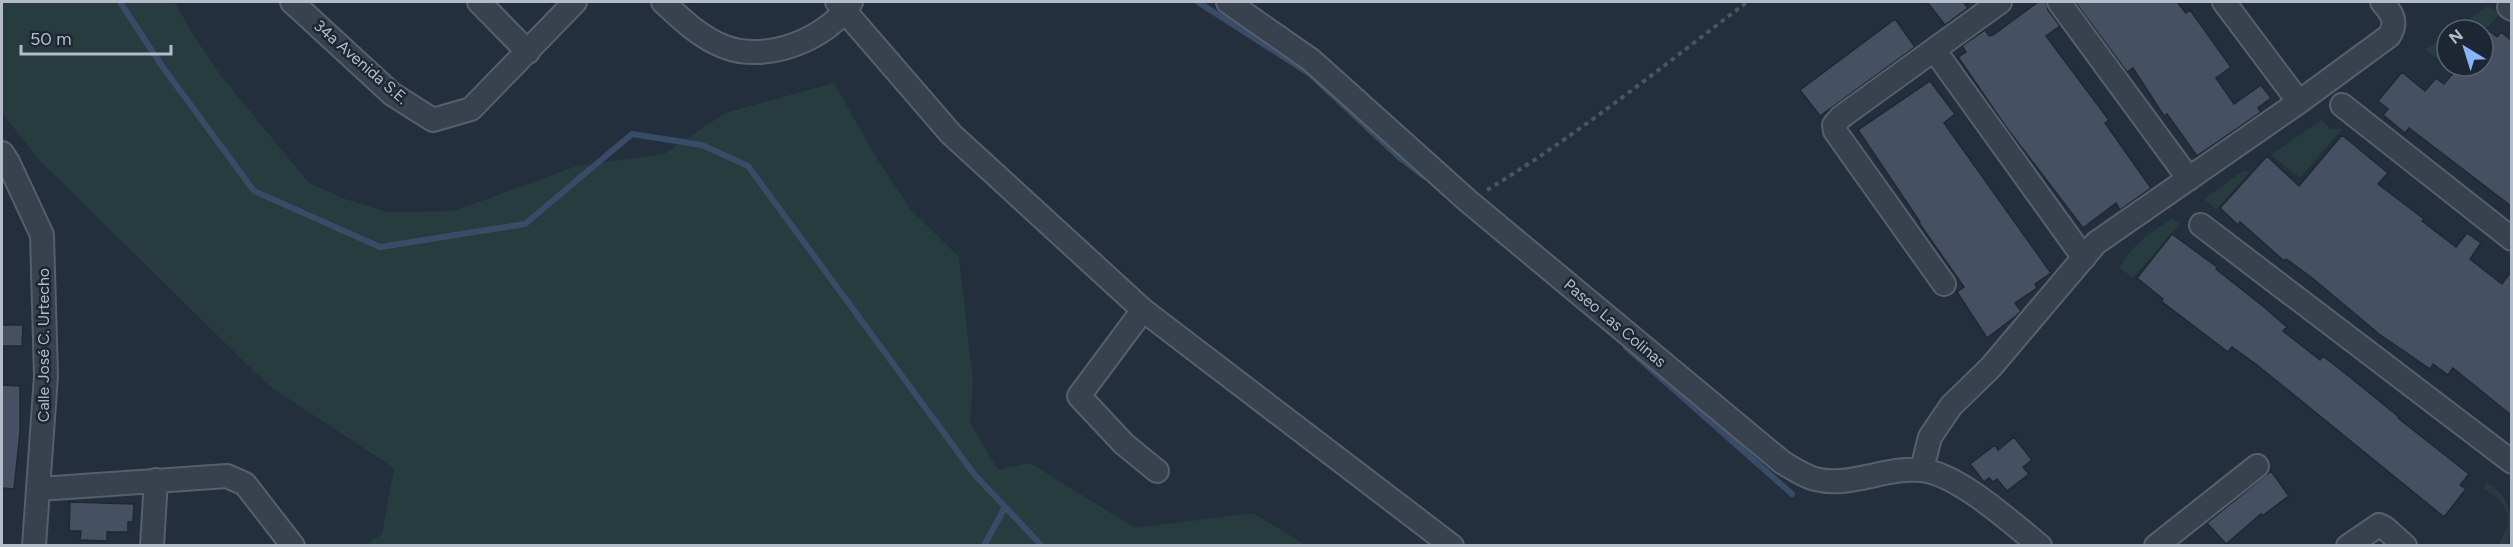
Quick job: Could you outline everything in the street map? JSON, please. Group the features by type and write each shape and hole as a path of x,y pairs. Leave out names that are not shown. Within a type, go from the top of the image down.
{"street":[{"name":"34a Avenida S.E.","path":"292,2 392,94 433,120 471,109 528,51"},
{"path":"478,2 528,51 575,2"},
{"path":"663,2 687,25 726,47 762,53 804,41 832,22 844,5 951,134 1143,310 1452,546"},
{"name":"Paseo Las Colinas","path":"1228,2 1311,60 1468,201 1782,462 1814,479 1839,482 1894,471 1922,470 1947,479 1987,502 2040,546"},
{"path":"1944,284 1835,131 1834,125 1841,117 2000,2"},
{"path":"2060,2 2189,179"},
{"path":"2224,2 2299,102"},
{"path":"1922,470 1930,437 1951,406 1991,367 2096,243 2299,102 2389,36 2395,21 2382,2"},
{"path":"1935,51 2084,258"},
{"path":"2342,105 2511,239"},
{"name":"Calle José C. Urtecho","path":"2,153 42,235 46,376 34,546"},
{"path":"2201,225 2511,462"},
{"path":"1143,310 1079,396 1124,444 1157,471"},
{"path":"2156,546 2257,466"},
{"path":"39,489 227,476 245,484 293,546"},
{"path":"152,546 156,480"},
{"path":"2349,546 2379,525 2404,546"}],"path":[{"path":"1468,201 1511,175 1615,102 1747,2"}],"green space":[{"path":"2,2 175,2 190,30 221,76 309,183 345,199 388,212 454,211 577,166 664,154 725,113 834,83 874,154 911,210 959,257 973,381 970,423 998,470 1030,463 1135,528 1253,513 1304,545 366,545 382,534 394,468 269,386 39,160 2,113"},
{"path":"2488,6 2499,14 2495,19 2471,18"},
{"path":"2435,43 2435,57 2425,50"},
{"path":"2321,120 2331,129 2342,129 2300,178 2271,155"},
{"path":"2244,170 2249,173 2216,210 2204,199"},
{"path":"2172,219 2180,224 2133,278 2120,268 2136,246 2149,234"},
{"path":"2487,483 2502,495 2509,510 2508,545 2499,545 2508,516 2504,506 2483,488"}],"building":[{"path":"1927,2 1963,2 1968,8 1945,25"},
{"path":"2038,2 2046,2 2048,10 2060,26 2046,36 2109,120 2105,123 2151,188 2120,210 2116,203 2083,228 2006,127 1958,57 1966,52 1962,46 1985,30 1989,36 1993,35"},
{"path":"2075,2 2177,2 2186,13 2190,10 2231,67 2216,78 2234,104 2261,85 2271,98 2258,108 2261,112 2197,156 2167,114 2164,116 2133,68 2127,72"},
{"path":"1895,19 1915,47 1820,116 1800,90"},
{"path":"2501,32 2511,40 2511,206 2409,128 2405,133 2383,115 2388,109 2378,101 2402,72 2425,91 2436,78 2444,84 2449,78 2495,78 2495,35 2497,37"},
{"path":"1930,81 1955,114 1944,123 2051,273 2035,284 2037,288 2015,303 2021,311 1987,338 1957,292 1964,287 1858,130"},
{"path":"2342,135 2388,173 2378,184 2424,219 2422,221 2456,247 2467,233 2481,243 2470,259 2502,284 2511,272 2511,415 2453,368 2448,375 2433,364 2430,369 2379,334 2311,277 2286,259 2284,261 2240,222 2238,225 2220,208 2267,156 2299,186"},
{"path":"2172,234 2217,267 2216,269 2287,327 2283,331 2320,360 2323,356 2469,474 2460,485 2466,489 2444,517 2257,365 2232,347 2228,352 2161,301 2163,299 2137,278"},
{"path":"2,325 23,325 22,346 2,346"},
{"path":"2,385 20,386 20,432 14,489 2,488"},
{"path":"2014,437 2032,460 2023,467 2029,474 2007,491 1997,479 1993,482 1989,478 1984,482 1970,464 1995,445 1998,450"},
{"path":"2271,471 2289,496 2262,516 2261,514 2226,544 2207,523"},
{"path":"70,502 134,504 133,522 128,522 128,532 107,532 107,541 80,540 81,531 69,531"}],"waterway":[{"path":"120,2 162,66 254,191 380,247 525,224 632,134 702,145 748,166 974,474 1042,546"},
{"path":"1198,2 1310,74 1399,157 1424,176"},
{"path":"1626,347 1792,494"},
{"path":"984,546 1005,507"}]}
